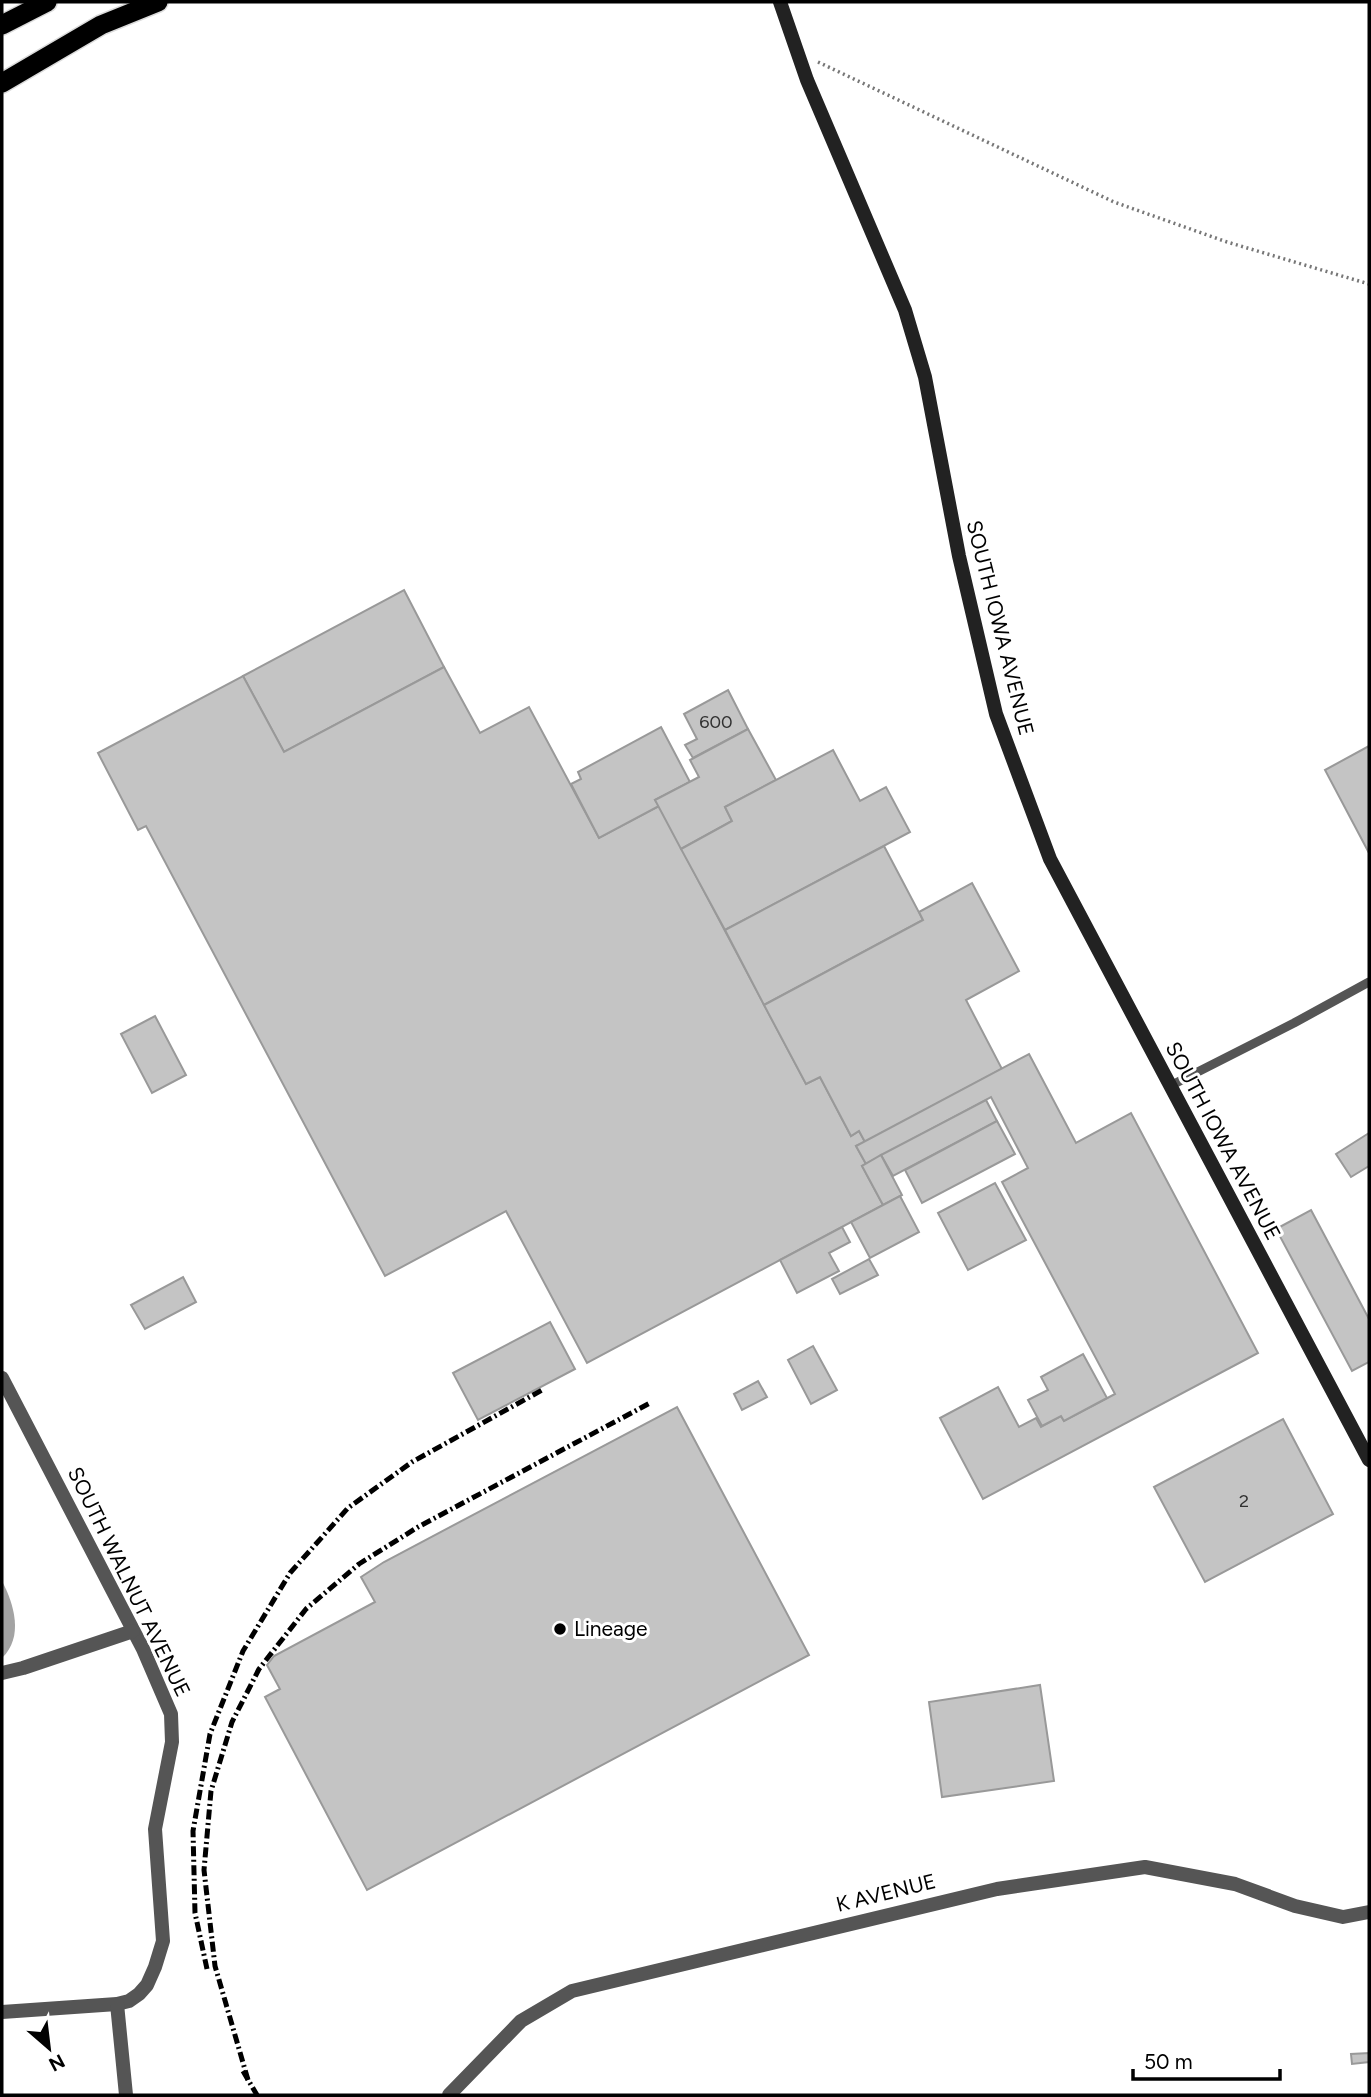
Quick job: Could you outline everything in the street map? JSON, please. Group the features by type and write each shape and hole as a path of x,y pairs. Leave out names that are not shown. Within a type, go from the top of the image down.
{"highway":[{"path":"2,25 47,2"},
{"path":"2,83 101,25 158,2"}],"main road":[{"name":"SOUTH IOWA AVENUE","path":"780,2 807,80 909,324 925,377 959,556 996,714 1050,859 1369,1460"}],"street":[{"name":"SOUTH WALNUT AVENUE","path":"2,1378 133,1631 171,1714 172,1742 155,1829 163,1941 147,1984 129,2001 117,2004"},
{"path":"2,1673 133,1631"},
{"name":"K AVENUE","path":"449,2095 521,2021 572,1991 997,1889 1145,1867 1235,1884 1295,1906 1343,1917 1369,1912"},
{"path":"2,2012 117,2004 126,2095"}],"lane":[{"path":"1170,1086 1369,982"}],"path":[{"path":"797,52 1114,202 1227,242 1369,284"}],"shaded area":[{"path":"2,1581 13,1610 15,1630 9,1650 2,1658"}],"building":[{"path":"404,590 444,667 284,752 243,676"},
{"path":"444,667 480,733 529,707 599,838 659,806 806,1084 820,1077 851,1136 859,1131 865,1142 856,1146 866,1164 862,1166 883,1205 587,1363 506,1211 385,1276 146,826 138,830 98,753 243,676 284,752"},
{"path":"728,690 748,729 693,758 685,745 697,739 684,714"},
{"path":"661,727 690,782 655,800 659,806 599,838 571,784 581,779 578,772"},
{"path":"748,729 776,780 725,807 732,821 681,849 655,800 699,777 690,760"},
{"path":"1369,746 1369,853 1325,770"},
{"path":"833,750 860,801 886,787 910,832 725,930 681,849 732,821 725,807"},
{"path":"884,846 923,920 764,1005 725,930"},
{"path":"972,883 1019,971 966,1000 1002,1069 865,1142 859,1131 851,1136 820,1077 806,1084 764,1005 923,920 919,912"},
{"path":"155,1016 186,1075 152,1093 121,1034"},
{"path":"1029,1054 1076,1143 1131,1113 1258,1353 983,1499 940,1418 998,1387 1019,1427 1036,1418 1041,1427 1061,1416 1064,1421 1115,1394 1002,1182 1028,1168 991,1097 866,1164 856,1146"},
{"path":"986,1100 997,1121 893,1176 881,1155"},
{"path":"997,1121 1015,1154 922,1203 905,1170"},
{"path":"1369,1133 1369,1166 1351,1177 1336,1154"},
{"path":"881,1155 902,1195 883,1205 862,1166"},
{"path":"995,1183 1026,1240 968,1270 938,1213"},
{"path":"900,1196 919,1232 870,1258 851,1222"},
{"path":"1311,1210 1369,1319 1369,1362 1352,1371 1276,1229"},
{"path":"842,1227 850,1242 829,1253 839,1271 797,1293 780,1260"},
{"path":"869,1259 878,1275 840,1294 832,1279"},
{"path":"183,1277 196,1302 145,1329 131,1305"},
{"path":"550,1322 575,1369 478,1420 453,1373"},
{"path":"813,1346 837,1390 811,1404 788,1360"},
{"path":"1083,1354 1107,1398 1064,1421 1061,1416 1042,1426 1028,1400 1048,1390 1041,1377"},
{"path":"758,1381 767,1397 742,1410 734,1394"},
{"name":"Lineage","path":"677,1407 809,1655 367,1890 265,1697 280,1689 267,1665 274,1656 375,1602 361,1577 384,1562"},
{"path":"1283,1419 1333,1514 1205,1582 1154,1487"},
{"path":"1040,1685 1054,1781 942,1797 929,1702"},
{"path":"1369,2053 1369,2062 1352,2064 1351,2054"}],"railway":[{"path":"207,1969 195,1913 193,1831 210,1734 243,1651 290,1573 348,1508 412,1462 544,1389"},
{"path":"248,2080 215,1966 204,1870 211,1791 232,1722 259,1669 306,1609 359,1564 418,1527 650,1403"},
{"path":"243,2071 257,2095"}],"place":[{"name":"Lineage","path":"560,1629"}]}
